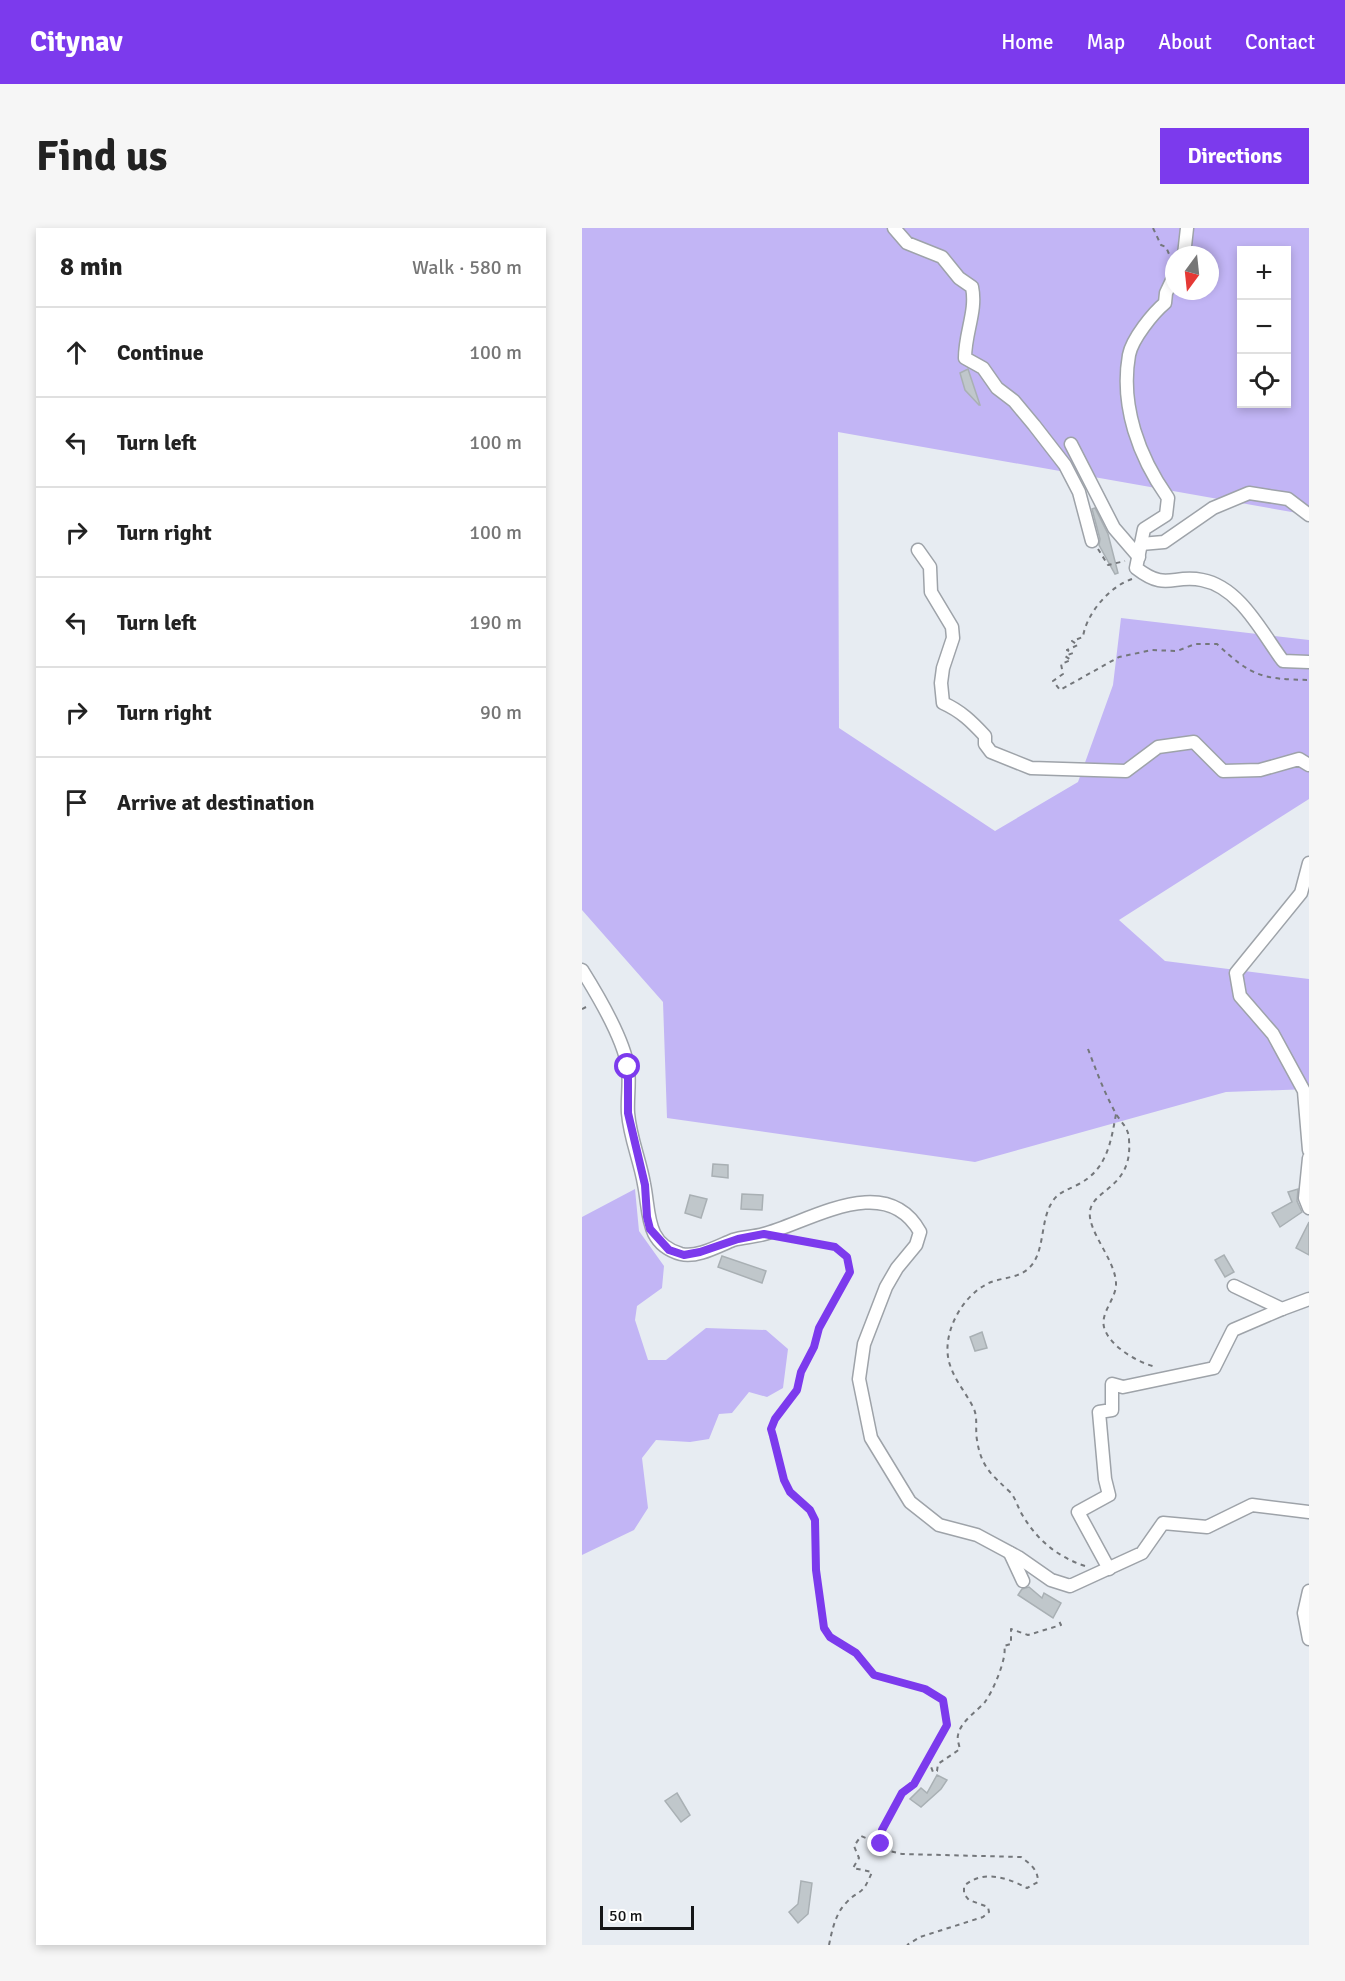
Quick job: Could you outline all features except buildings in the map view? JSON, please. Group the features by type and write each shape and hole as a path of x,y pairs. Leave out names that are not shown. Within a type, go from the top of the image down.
{"street":[{"path":"894,228 907,243 942,257 959,278 972,287 975,303 965,336 965,358 983,368 997,388 1014,401 1065,465 1079,492 1092,541"},
{"path":"1185,246 1187,228"},
{"path":"1138,563 1144,529 1166,515 1168,498 1150,473 1134,432 1127,393 1129,353 1152,314 1166,303 1166,300"},
{"path":"1071,444 1114,528 1153,581 1203,580 1234,596 1283,661 1309,662"},
{"path":"1140,544 1164,542 1213,508 1249,493 1288,499 1309,515"},
{"path":"918,550 930,567 931,592 952,627 953,638 941,683 943,703 957,709 985,736 985,744 991,752 1031,768 1126,771 1158,747 1194,742 1223,771 1260,771 1299,759 1309,765"},
{"path":"1309,863 1301,892 1236,974 1240,996 1273,1034 1304,1091 1309,1150"},
{"path":"582,970 600,1000 628,1067 628,1113 645,1185 647,1217 656,1238 669,1250 684,1255 700,1252 738,1239 764,1234 836,1206 867,1202 886,1204 900,1210 914,1222 920,1232 916,1245 897,1268 886,1287 864,1344 859,1379 871,1438 910,1502 939,1525 977,1535 1010,1553 1051,1581 1070,1586 1094,1577 1142,1553 1163,1523 1207,1527 1252,1505 1309,1512"},
{"path":"1309,1158 1305,1198 1309,1208"},
{"path":"1234,1286 1282,1309"},
{"path":"1109,1569 1078,1512 1109,1496 1105,1479 1099,1412 1112,1410 1112,1384 1123,1387 1214,1368 1233,1330 1309,1299"},
{"path":"1010,1553 1023,1581"},
{"path":"1308,1638 1304,1613 1309,1591"}],"path":[{"path":"1153,228 1161,245 1165,246"},
{"path":"1092,541 1108,565 1124,561 1138,563 1134,579 1119,583 1108,593 1084,628 1083,637 1072,640 1077,645 1067,650 1072,653 1065,656 1071,660 1061,664 1064,674 1053,681 1060,690 1119,657 1152,650 1177,651 1195,644 1216,644 1240,666 1270,679 1309,680"},
{"path":"1088,1049 1116,1114 1128,1129 1130,1141 1126,1165 1116,1184 1094,1202 1090,1209 1092,1225 1113,1267 1116,1282 1116,1291 1104,1321 1105,1330 1130,1356 1160,1368"},
{"path":"1094,1577 1090,1569 1065,1559 1033,1531 1013,1496 985,1467 976,1439 975,1413 950,1366 947,1348 952,1327 963,1304 986,1284 1019,1275 1031,1266 1038,1252 1045,1218 1051,1203 1065,1189 1085,1180 1102,1164 1111,1142 1116,1114"},
{"path":"764,1234 835,1247 847,1257 850,1266 847,1281 819,1328 814,1347 801,1372 797,1390 780,1411 771,1429 784,1480 790,1492 810,1510 815,1520 816,1570 824,1628 830,1637 856,1653 874,1675 925,1689 943,1700 947,1725 914,1784 902,1793 882,1830 881,1844"},
{"path":"928,1759 933,1772 938,1771 938,1764 960,1749 958,1735 970,1716 987,1700 988,1692 998,1679 1006,1651 1004,1646 1011,1644 1011,1629 1028,1635 1061,1625 1058,1619"},
{"path":"829,1945 834,1922 845,1904 864,1891 872,1872 853,1868 859,1858 854,1846 861,1836 881,1844 885,1850 902,1854 1021,1857 1033,1866 1038,1875 1038,1882 1027,1888 1011,1880 989,1876 970,1881 964,1886 964,1894 969,1900 988,1907 989,1912 983,1917 920,1937 907,1945"}],"shaded area":[{"path":"582,228 1309,228 1309,515 838,432 839,728 995,831 1078,782 1113,685 1121,618 1309,640 1309,799 1119,920 1165,961 1309,979 1309,1089 1226,1092 975,1162 667,1118 663,1002 582,910"},
{"path":"635,1189 639,1231 664,1266 662,1288 637,1306 635,1320 648,1360 666,1360 706,1328 766,1330 788,1349 783,1388 767,1397 749,1392 732,1413 719,1414 709,1439 690,1442 656,1440 642,1458 648,1508 634,1530 582,1555 582,1217"}],"route":[{"path":"628,1067 628,1113 645,1185 647,1217 650,1229 669,1250 684,1255 764,1234 811,1245 835,1247 847,1257 850,1266 847,1281 826,1312 819,1328 814,1347 801,1372 797,1390 780,1411 771,1429 784,1480 790,1492 810,1510 815,1520 817,1529 816,1570 824,1628 830,1637 856,1653 874,1675 925,1689 937,1694 943,1700 947,1725 914,1784 902,1793 882,1830 881,1844"}]}
